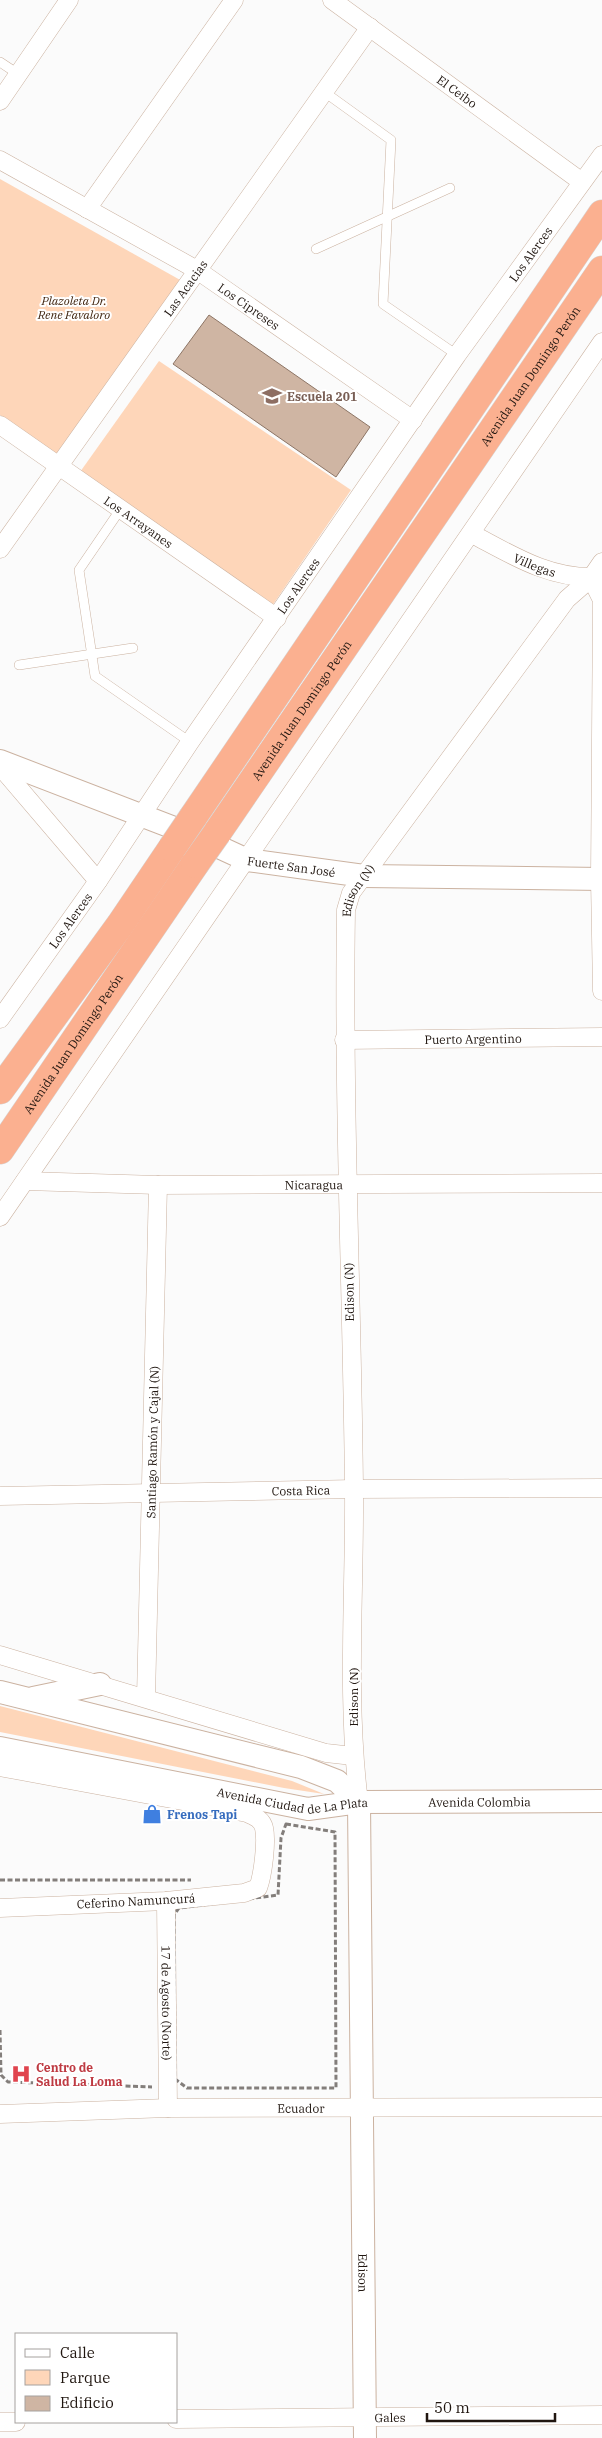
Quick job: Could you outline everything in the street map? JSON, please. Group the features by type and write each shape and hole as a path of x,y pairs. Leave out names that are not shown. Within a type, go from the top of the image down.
{"highway":[{"path":"0,1090 120,925 602,214"},
{"name":"Avenida Juan Domingo Perón","path":"0,1150 602,270"}],"street":[{"path":"0,101 69,0"},
{"path":"87,209 234,0"},
{"name":"El Ceibo","path":"332,0 582,182"},
{"name":"Las Acacias","path":"0,549 370,28"},
{"name":"Los Alerces","path":"0,1019 98,881 190,742 457,355 602,155"},
{"name":"Los Cipreses","path":"0,160 197,270 413,420"},
{"path":"0,1217 472,534 602,342"},
{"name":"Los Arrayanes","path":"0,424 120,510 277,618"},
{"name":"Villegas","path":"472,534 535,566 559,575 596,577"},
{"name":"Edison (N)","path":"360,2108 359,1802 353,1756 354,1489 344,1040 346,910 351,893 567,599 596,577 602,562"},
{"path":"596,577 602,600 602,991"},
{"name":"Fuerte San José","path":"0,762 196,836 247,860 364,876 601,879"},
{"path":"0,766 98,881"},
{"name":"Puerto Argentino","path":"344,1040 602,1037"},
{"name":"Nicaragua","path":"25,1181 158,1185 347,1186 602,1183"},
{"name":"Santiago Ramón y Cajal (N)","path":"146,1698 158,1185"},
{"name":"Costa Rica","path":"0,1496 354,1489 602,1488"},
{"path":"0,1655 326,1753 353,1756"},
{"path":"28,1699 100,1684"},
{"name":"Avenida Ciudad de La Plata","path":"0,1692 301,1767 337,1781 359,1802"},
{"name":"Avenida Ciudad de La Plata","path":"0,1748 308,1809 359,1802"},
{"name":"Avenida Ciudad de La Plata","path":"0,1767 246,1813 258,1818 264,1827 263,1875"},
{"name":"Avenida Colombia","path":"359,1802 602,1801"},
{"name":"Ceferino Namuncurá","path":"0,1908 173,1904 244,1893 258,1888 263,1875"},
{"name":"17 de Agosto (Norte)","path":"168,2108 173,1904"},
{"name":"Ecuador","path":"0,2114 168,2108 602,2107"},
{"name":"Edison","path":"360,2108 364,2427"},
{"name":"Gales","path":"178,2419 364,2427 602,2415"},
{"path":"0,2422 15,2422"}],"lane":[{"path":"0,62 18,74"},
{"path":"323,92 391,140 383,304 457,355"},
{"path":"316,249 450,188"},
{"path":"120,510 79,570 95,676 190,742"},
{"path":"19,665 133,648"}],"path":[{"path":"173,1904 175,2079 187,2088 336,2088 335,1832 286,1824"},
{"path":"0,1880 197,1880"},
{"path":"0,2030 1,2075 8,2082 153,2087 156,2083"}],"green space":[{"name":"Plazoleta Dr. Rene Favaloro","path":"0,179 182,281 61,457 0,415"},
{"path":"159,361 351,490 272,606 80,472"},
{"path":"0,1706 292,1781 324,1794 284,1788 0,1732"}],"building":[{"name":"Escuela 201","path":"209,315 370,427 336,477 173,364"}],"place":[{"name":"Escuela 201","path":"272,396"},
{"name":"Frenos Tapi","path":"152,1814"},
{"name":"Centro de Salud La Loma","path":"21,2074"}]}
